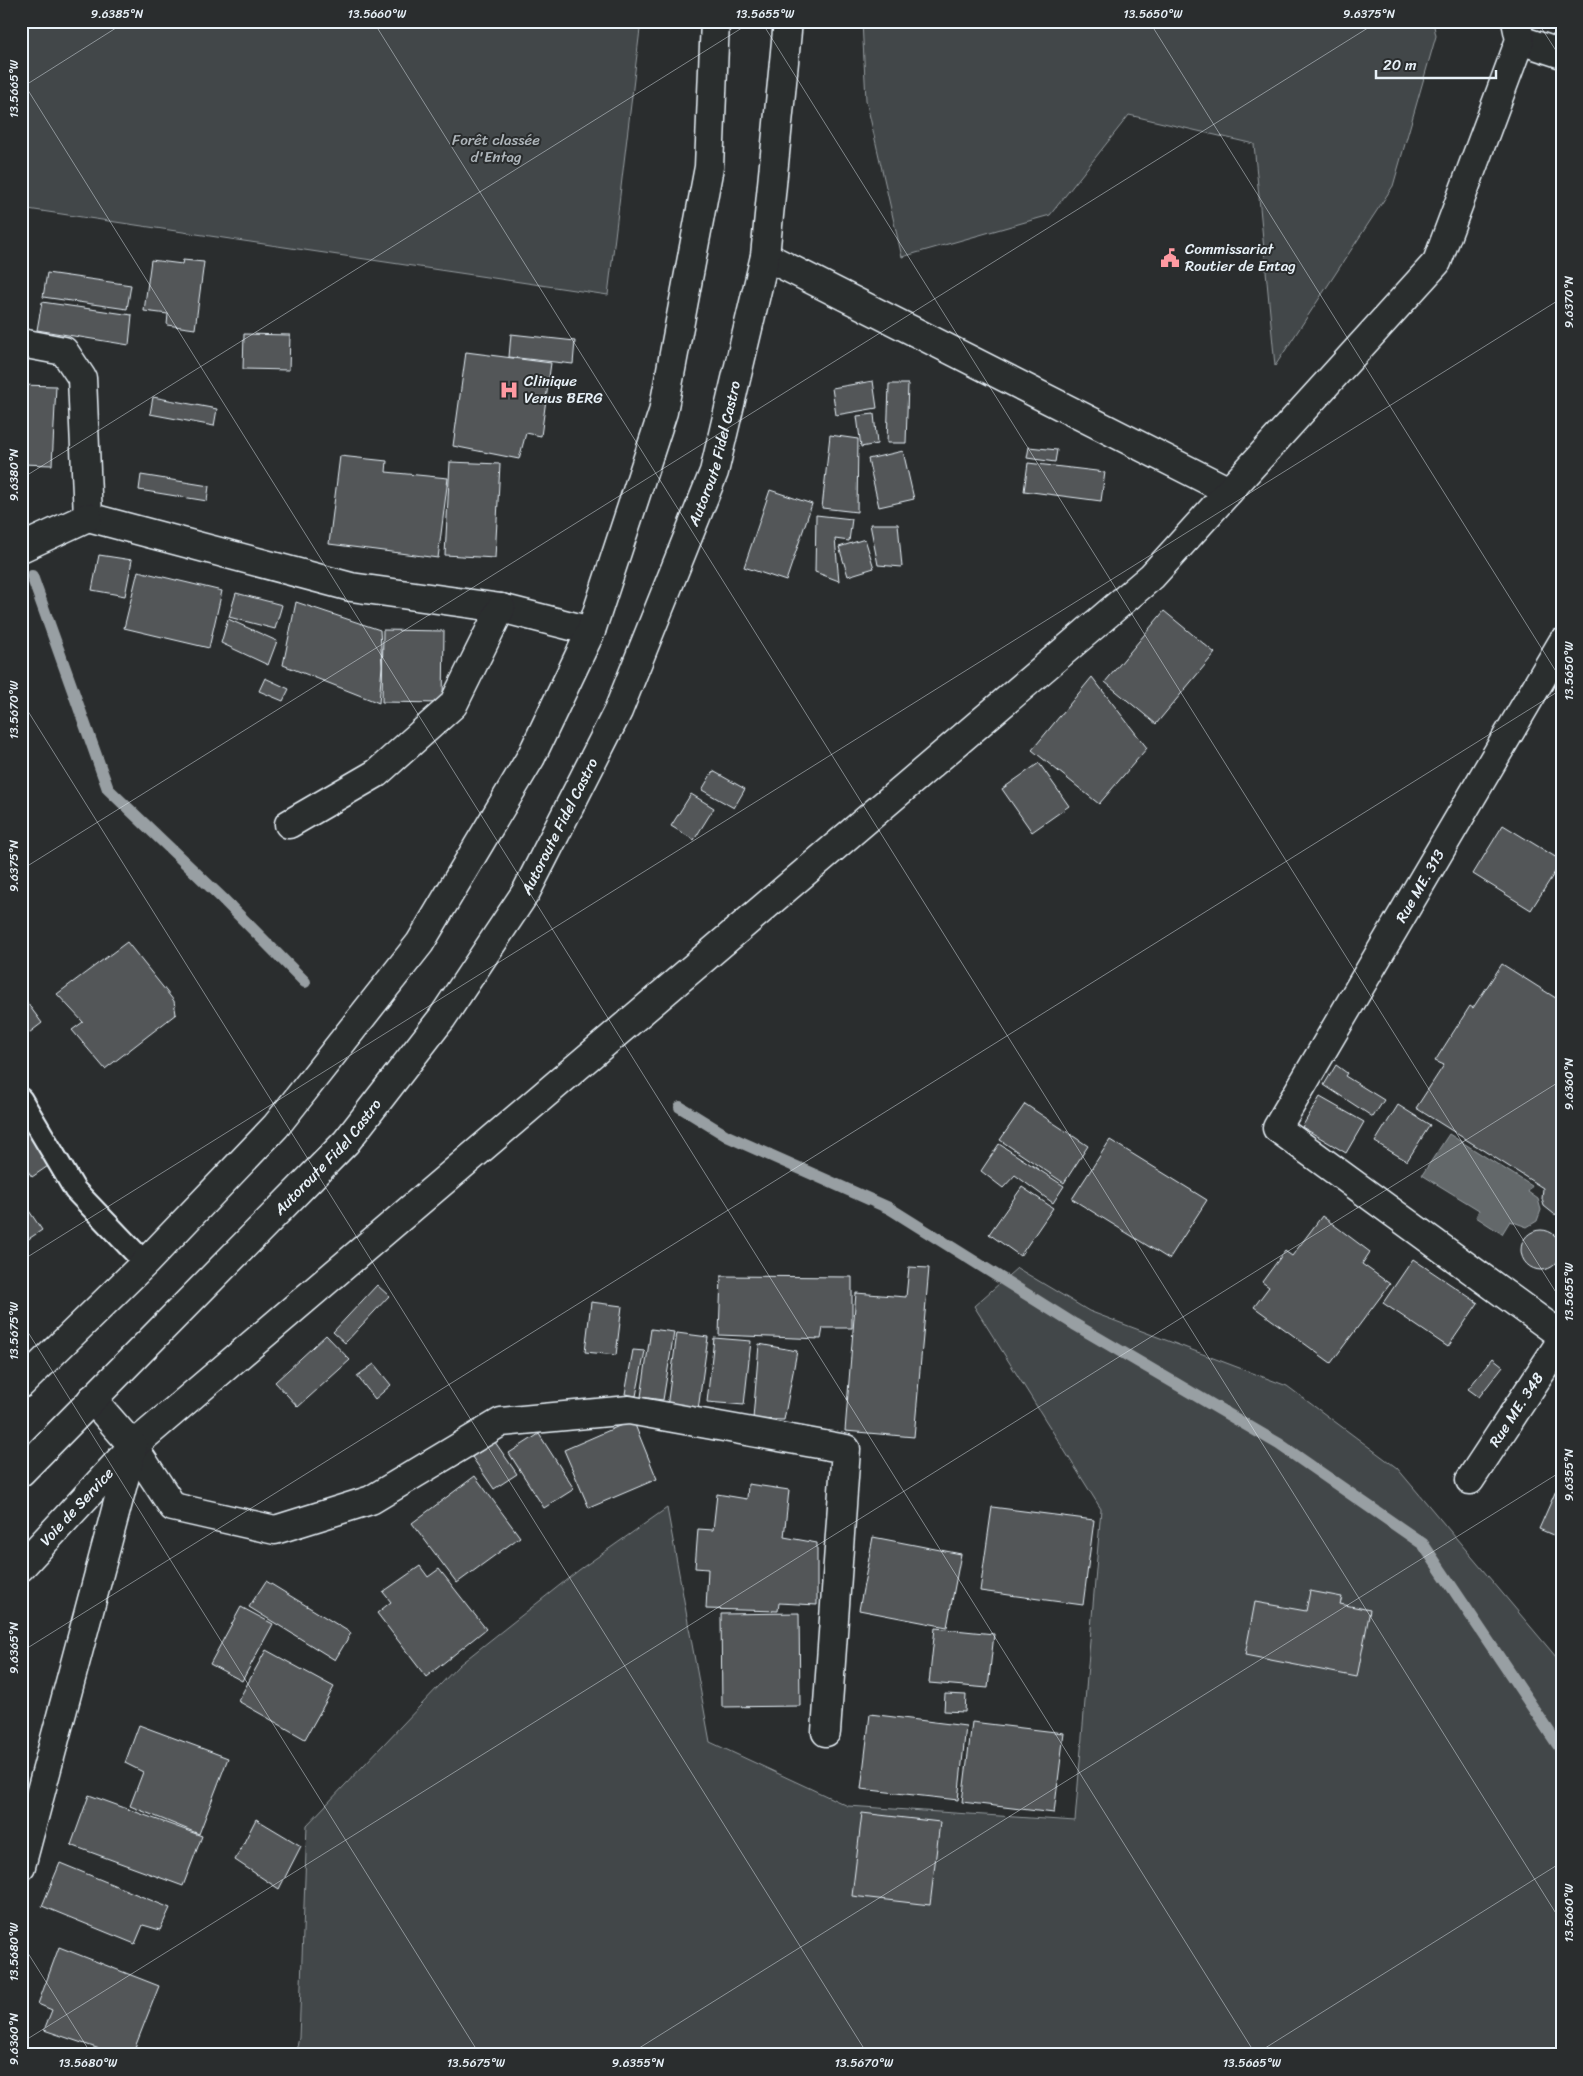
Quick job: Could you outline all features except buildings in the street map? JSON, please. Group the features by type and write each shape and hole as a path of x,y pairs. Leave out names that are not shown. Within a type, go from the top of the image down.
{"main road":[{"path":"21,1384 144,1263 276,1126 420,943 531,758 590,631 663,412 709,167 715,21"},
{"name":"Autoroute Fidel Castro","path":"21,1472 346,1142 442,1018 526,892 618,711 714,472 765,256 788,21"},
{"path":"1518,30 1562,54"},
{"name":"Voie de Service","path":"21,1567 133,1446 1152,576 1437,262 1518,30"},
{"path":"765,256 1229,491"},
{"path":"21,343 64,350 82,378 88,517"},
{"path":"21,548 88,517 351,587 500,608 590,631"},
{"path":"289,824 377,773 453,705 500,608"},
{"name":"Rue ME. 313","path":"1562,643 1277,1128 1562,1338"},
{"name":"Rue ME. 348","path":"1470,1480 1562,1338"},
{"path":"92,1399 133,1446 173,1507 275,1530 371,1500 501,1422 629,1410 846,1450 826,1732"},
{"path":"21,1866 133,1446"}],"lane":[{"path":"21,1099 75,1190 144,1263"}],"green space":[{"name":"Forêt classée d'Entag","path":"21,21 641,21 608,295 21,208"},
{"path":"862,21 1433,21 1436,36 1393,186 1275,366 1254,144 1129,115 1050,215 902,257 866,100"},
{"path":"1017,1268 1089,1311 1287,1386 1397,1468 1562,1664 1562,2055 295,2055 299,2038 307,1825 459,1665 579,1570 667,1508 710,1742 848,1806 1075,1821 1101,1509 974,1306"}],"shaded area":[{"path":"1449,1134 1532,1186 1528,1192 1538,1199 1541,1210 1537,1221 1527,1227 1510,1221 1502,1234 1476,1217 1479,1210 1422,1175"}],"waterway":[{"path":"32,576 108,789 222,898 305,982"},
{"path":"680,1107 727,1136 889,1208 1074,1324 1279,1444 1423,1544 1562,1751"}],"place":[{"name":"Commissariat Routier de Entag","path":"1170,258"},
{"name":"Clinique Venus BERG","path":"509,390"}]}
